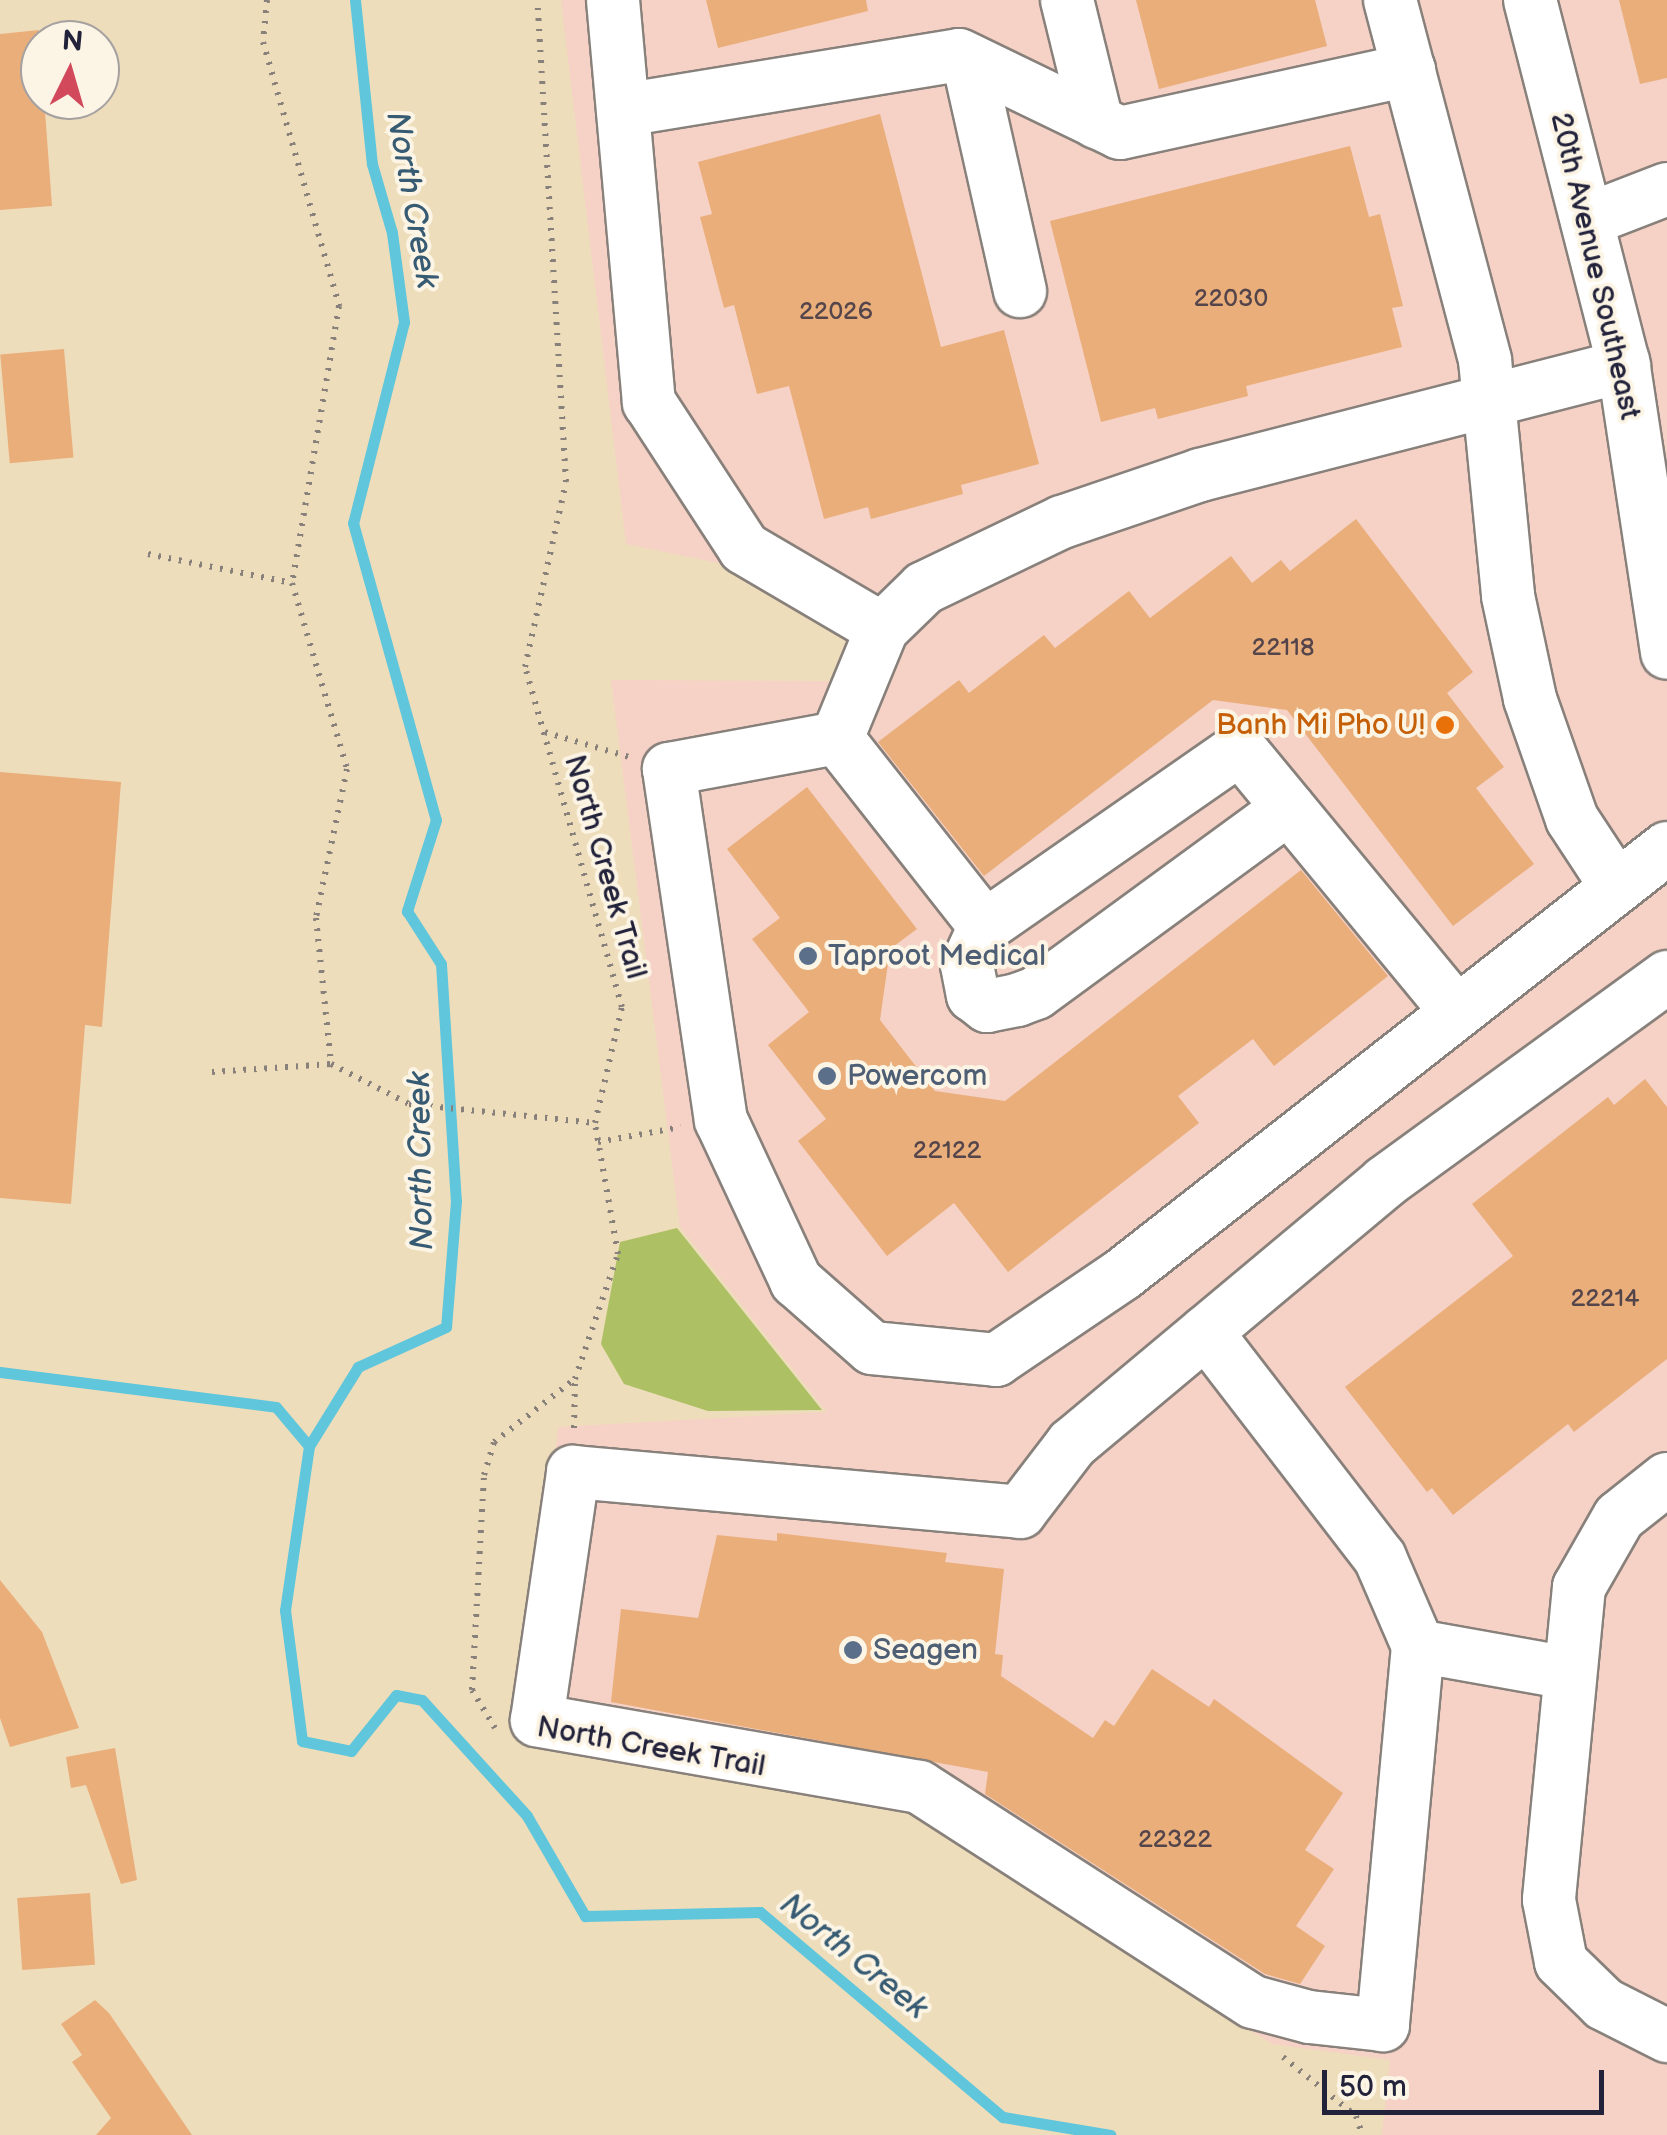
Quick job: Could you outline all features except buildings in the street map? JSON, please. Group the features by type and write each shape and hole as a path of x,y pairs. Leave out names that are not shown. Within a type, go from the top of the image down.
{"street":[{"path":"613,0 650,402 744,548 882,629"},
{"path":"1067,0 1097,122"},
{"path":"1390,0 1491,403 1508,596 1530,699 1572,819 1614,883"},
{"name":"20th Avenue Southeast","path":"1530,0 1624,366 1667,652"},
{"path":"623,110 959,55 1120,132 1409,70"},
{"path":"968,60 1020,291"},
{"path":"1587,220 1667,189"},
{"path":"837,738 882,629 924,588 1062,522 1200,475 1624,366"},
{"path":"837,738 668,769 721,1120 796,1282 872,1348 996,1360 1124,1274 1614,883 1667,848"},
{"path":"837,738 986,926"},
{"path":"1289,808 1036,993 987,1006 972,995 967,965 986,926 1240,748 1455,1010"},
{"path":"1206,1332 1380,1558 1418,1646 1383,2024 1309,2017 1253,2002 918,1786 537,1720 573,1472 1020,1512 1072,1444 1385,1182 1667,977"},
{"path":"1667,1479 1619,1517 1580,1588 1568,1672 1549,1900 1561,1962 1604,2004 1667,2036"},
{"path":"1418,1646 1568,1672"}],"path":[{"path":"267,0 263,42 339,306 292,583 347,768 316,918 331,1064"},
{"name":"North Creek Trail","path":"506,1736 490,1725 472,1690 484,1475 494,1442 575,1379 618,1254 595,1122 622,1007 525,666 566,482 537,0"},
{"path":"148,554 292,583"},
{"path":"544,732 668,769"},
{"path":"212,1072 331,1064 409,1104 534,1113 595,1122"},
{"path":"598,1142 721,1120"},
{"path":"1270,2047 1356,2116 1362,2135"}],"shaded area":[{"path":"561,0 1667,0 1667,2135 1382,2135 1390,2060 1272,2044 901,1808 524,1745 558,1427 827,1412 680,1227 611,680 831,681 863,593 626,544"}],"green space":[{"path":"677,1228 822,1410 708,1411 624,1384 601,1344 620,1242"}],"waterway":[{"name":"North Creek","path":"355,0 372,164 392,233 404,322 353,523 436,820 407,911 441,964 456,1201 446,1327 358,1367 309,1446 285,1610 302,1741 351,1751 396,1695 422,1700 527,1816 585,1916 760,1912 1003,2117 1110,2135"},
{"path":"0,1372 276,1407 309,1446"}],"place":[{"name":"Banh Mi Pho U!","path":"1445,725"},
{"name":"Taproot Medical","path":"808,956"},
{"name":"Powercom","path":"827,1076"},
{"name":"Seagen","path":"853,1650"}]}
